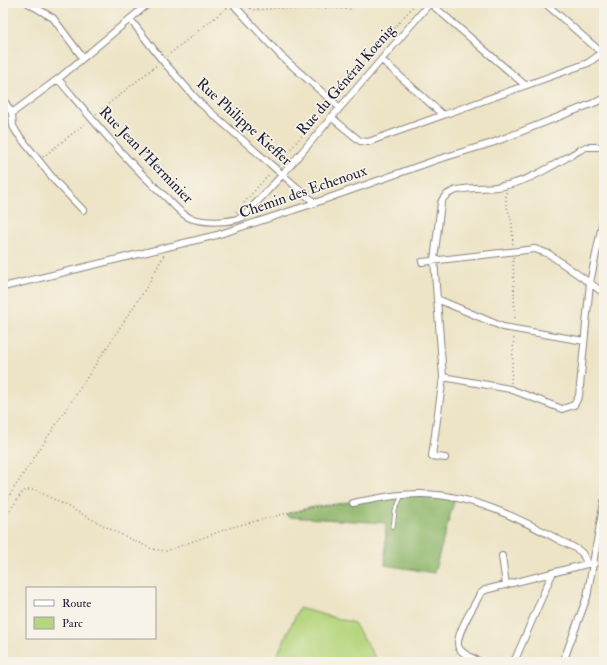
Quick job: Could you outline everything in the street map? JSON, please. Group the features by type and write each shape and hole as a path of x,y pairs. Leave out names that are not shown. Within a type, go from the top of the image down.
{"street":[{"path":"28,3 53,18 83,58"},
{"path":"12,113 83,58 130,19 141,6 149,3"},
{"path":"232,3 281,56 339,107"},
{"path":"430,3 525,85"},
{"name":"Rue du Général Koenig","path":"283,174 330,117 382,60 430,3"},
{"path":"330,117 360,141 368,142 588,63 603,53 545,3"},
{"name":"Rue Philippe Kieffer","path":"130,19 162,60 212,115 275,167 315,203"},
{"path":"382,60 443,115"},
{"name":"Rue Jean l'Herminier","path":"58,78 91,118 148,180 185,215 195,219 228,222 235,220"},
{"path":"3,99 12,113 13,126 39,161 83,210"},
{"name":"Chemin des Echenoux","path":"3,287 168,248 216,235 315,203 436,160 492,143 604,99"},
{"path":"445,458 432,456 443,377 434,260 441,203 444,196 453,191 506,185 527,179 586,147 604,147"},
{"path":"235,220 243,216 283,174"},
{"path":"443,377 510,389 557,408 568,408 574,405 579,396 590,283 604,215"},
{"path":"422,262 527,248 541,250 604,293"},
{"path":"437,299 486,321 514,330 584,341"},
{"path":"354,502 402,495 424,494 455,498 486,507 514,518 581,552 591,564"},
{"path":"563,662 587,597 591,564 597,545 604,502"},
{"path":"597,545 604,544"},
{"path":"502,556 506,585"},
{"path":"480,662 460,649 458,637 480,594 485,590 591,564"},
{"path":"514,662 552,574"}],"lane":[{"path":"392,528 395,512 402,495"}],"path":[{"path":"39,161 232,3"},
{"path":"244,3 249,8 255,10 279,8 306,10 322,8 351,9 353,6 349,3"},
{"path":"306,10 313,3"},
{"path":"235,220 232,217 416,3"},
{"path":"604,36 599,42 604,45"},
{"path":"506,185 506,204 512,222 513,250 514,360 510,389"},
{"path":"3,505 146,288 168,248"},
{"path":"3,520 22,493 26,490 36,490 152,549 166,550 232,526 308,508 354,502"}],"green space":[{"path":"402,495 455,498 434,573 385,565 386,523 288,517 286,514 308,508"},
{"path":"299,608 354,623 378,662 274,662"}]}
